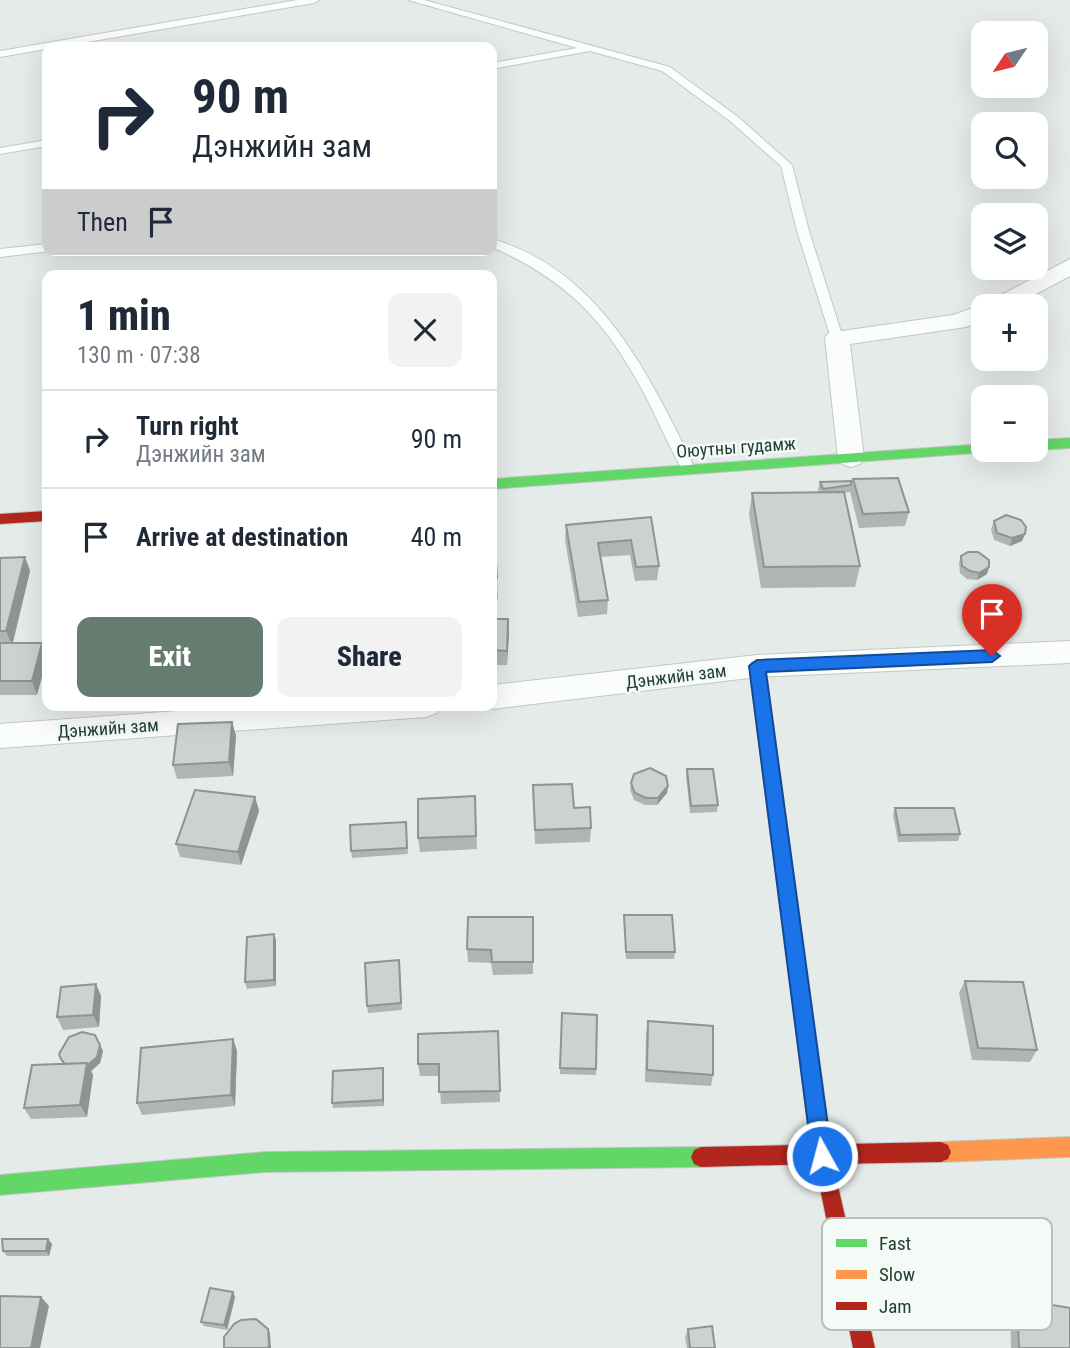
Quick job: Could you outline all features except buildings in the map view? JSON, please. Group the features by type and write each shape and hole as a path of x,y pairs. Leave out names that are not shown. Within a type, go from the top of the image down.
{"street":[{"path":"1021,294 1070,266"},
{"path":"851,458 837,338 958,322 971,316"},
{"path":"1048,444 1070,443"},
{"name":"Оюутны гудамж","path":"497,484 971,450"},
{"path":"0,519 42,516"},
{"name":"Дэнжийн зам","path":"497,696 757,666 1070,652"},
{"path":"757,666 822,1156 836,1218"},
{"name":"Дэнжийн зам","path":"0,736 344,711"},
{"path":"0,1185 265,1163 822,1156 1070,1147"},
{"path":"860,1330 864,1348"}],"lane":[{"path":"70,42 314,0"},
{"path":"413,0 666,69 734,119 786,165 803,231 837,338"},
{"path":"0,54 42,47"},
{"path":"497,65 594,48"},
{"path":"0,152 42,144"},
{"path":"497,245 517,252 561,278 598,311 634,361 689,470"},
{"path":"0,253 42,249"}],"traffic: fast":[{"path":"1048,444 1070,443"},
{"path":"497,484 971,450"},
{"path":"757,666 824,1166"},
{"path":"0,1185 265,1162 701,1157"}],"traffic: slow":[{"path":"941,1152 1070,1147"}],"traffic: jam":[{"path":"0,519 42,516"},
{"path":"701,1157 941,1152"},
{"path":"824,1166 835,1218"},
{"path":"860,1330 864,1348"}],"route":[{"path":"822,1156 757,666 992,656"}]}
